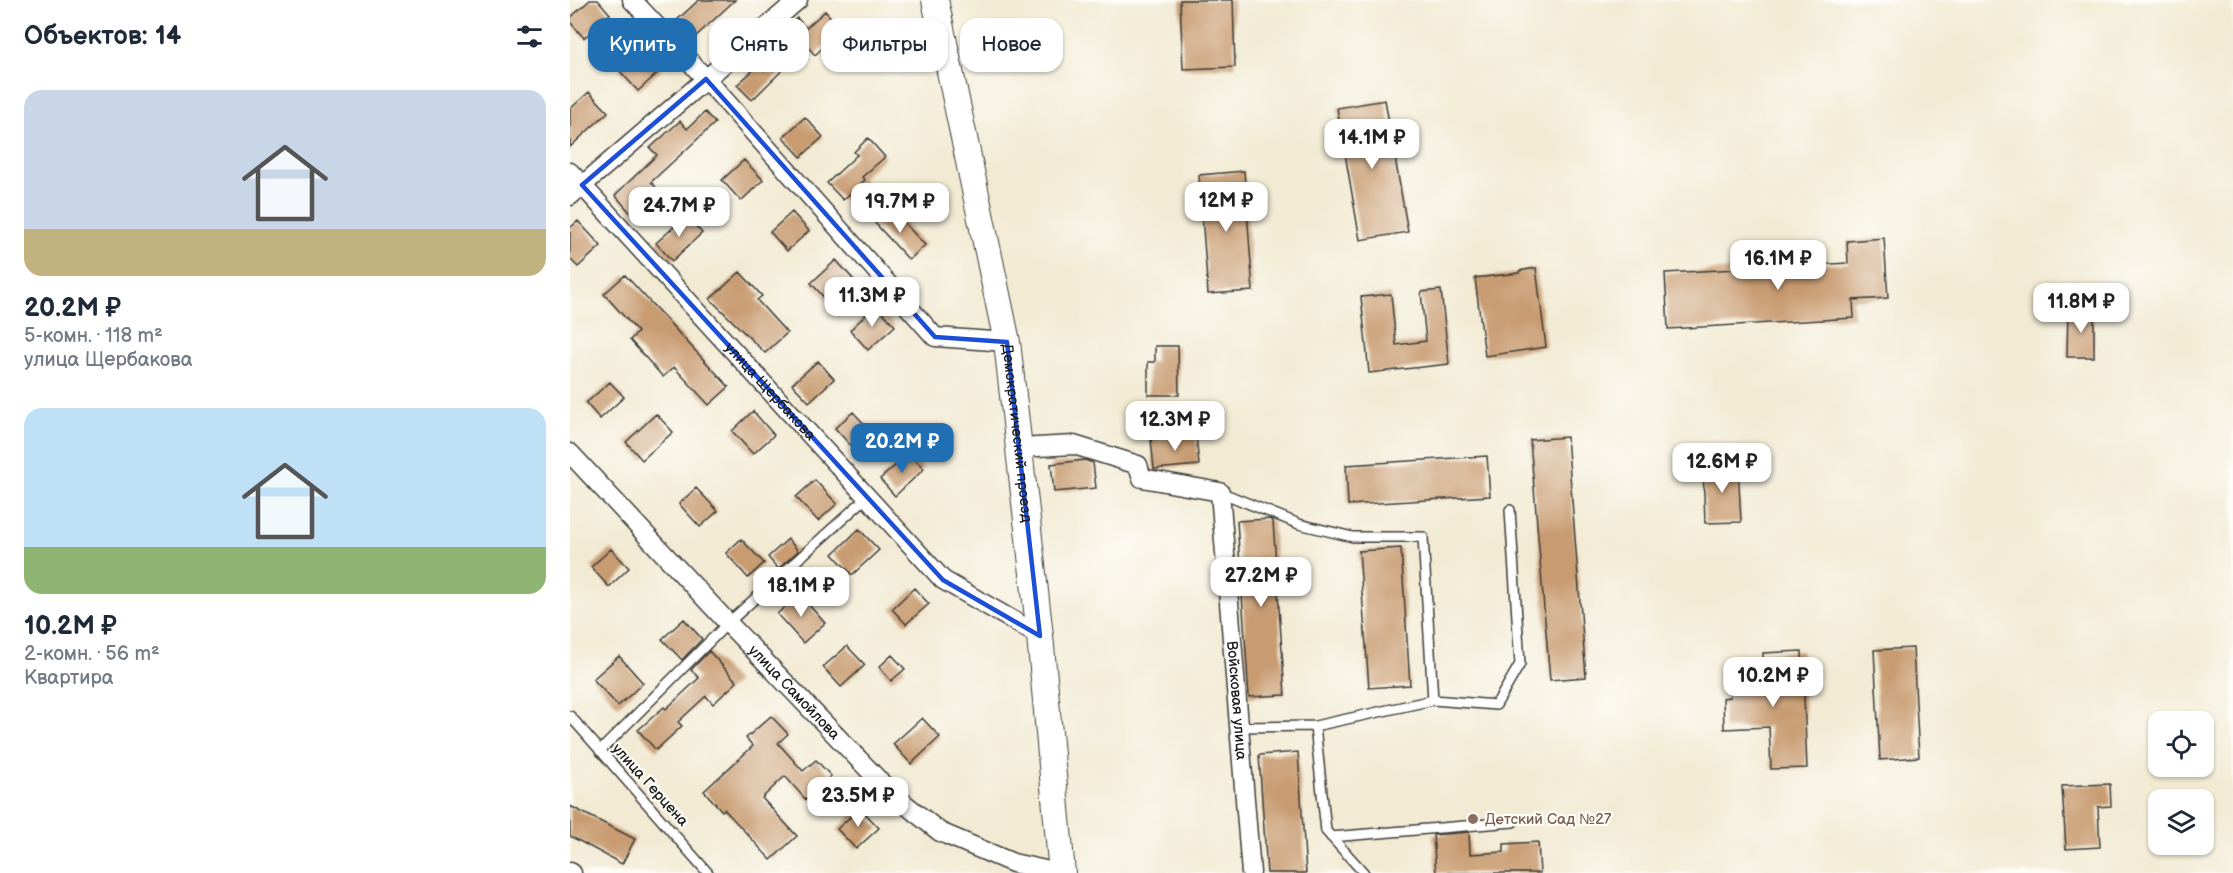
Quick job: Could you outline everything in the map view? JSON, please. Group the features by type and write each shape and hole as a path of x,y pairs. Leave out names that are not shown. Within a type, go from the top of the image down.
{"main road":[{"name":"Демократический проезд","path":"935,0 1007,342 1040,636 1060,873"}],"street":[{"path":"632,0 706,79 935,337 1007,342"},
{"path":"574,184 706,79 798,0"},
{"name":"улица Щербакова","path":"574,184 943,580 1040,636"},
{"path":"1019,448 1074,445 1138,465 1142,478 1220,492"},
{"name":"улица Самойлова","path":"570,453 728,623 891,793 940,832 1013,863 1060,873"},
{"name":"Войсковая улица","path":"1220,492 1251,873"}],"lane":[{"path":"1220,492 1299,524 1353,537 1423,537 1433,700"},
{"path":"600,751 728,623 867,497"},
{"path":"1239,727 1315,726 1433,700 1496,705 1520,664 1510,510"},
{"name":"улица Герцена","path":"570,716 708,873"},
{"path":"1315,726 1326,831 1364,873"},
{"path":"1331,837 1513,822"}],"highlighted area":[{"path":"706,79 935,337 1007,342 1040,636 943,580 582,185"}],"building":[{"path":"590,0 598,0 610,14 606,18 588,18 588,34 584,38 570,22 570,18"},
{"path":"699,0 735,0 716,18 709,18 709,24 697,35 697,18 679,18"},
{"path":"1180,0 1233,0 1235,67 1183,69"},
{"path":"825,11 831,18 821,18 821,49 815,55 809,48 809,25"},
{"path":"621,72 659,72 638,91"},
{"path":"751,72 781,72 752,100 737,85"},
{"path":"589,92 608,112 570,147 570,109"},
{"path":"1385,100 1408,232 1360,240 1337,108"},
{"path":"705,112 715,123 651,182 661,193 634,217 615,195 657,155 650,148 680,121 687,129"},
{"path":"805,117 823,137 801,157 783,137"},
{"path":"868,138 885,157 862,177 865,180 843,200 827,183 857,155 854,152"},
{"path":"744,160 763,180 741,201 722,180"},
{"path":"1244,171 1253,291 1208,294 1199,175"},
{"path":"891,209 925,245 909,260 875,223"},
{"path":"792,212 809,231 787,251 770,232"},
{"path":"686,216 702,233 672,261 656,243"},
{"path":"578,221 601,246 578,267 570,259 570,228"},
{"path":"1884,238 1888,298 1853,300 1854,318 1668,329 1665,273 1848,263 1847,241"},
{"path":"836,260 853,279 828,302 811,283"},
{"path":"1536,268 1546,347 1485,356 1475,278 1519,273 1519,271"},
{"path":"740,272 762,296 757,300 787,333 765,353 710,299"},
{"path":"625,275 729,387 709,405 674,367 663,377 630,340 638,332 604,294"},
{"path":"1441,290 1449,364 1369,373 1361,297 1391,294 1396,345 1426,341 1421,292"},
{"path":"876,305 895,326 868,350 850,330"},
{"path":"2068,310 2094,310 2094,357 2067,357"},
{"path":"1155,346 1178,346 1179,395 1148,395 1148,362 1155,362"},
{"path":"818,361 834,379 809,402 792,384"},
{"path":"610,382 624,397 600,419 586,403"},
{"path":"753,411 774,435 753,454 732,431"},
{"path":"853,412 868,428 850,445 835,428"},
{"path":"656,414 673,432 642,460 626,442"},
{"path":"1196,435 1199,465 1154,469 1151,439"},
{"path":"1567,437 1586,677 1550,680 1530,440"},
{"path":"909,453 924,469 895,496 880,479"},
{"path":"1487,456 1490,496 1348,505 1346,465"},
{"path":"1085,460 1093,463 1096,488 1054,492 1051,464"},
{"path":"1738,465 1741,522 1705,523 1703,467"},
{"path":"815,480 837,504 818,521 796,497"},
{"path":"696,488 718,511 700,527 679,504"},
{"path":"1269,519 1273,521 1285,695 1249,697 1237,521"},
{"path":"859,529 879,550 852,575 833,554"},
{"path":"741,539 764,563 748,578 726,553"},
{"path":"788,539 798,551 778,569 768,557"},
{"path":"1401,548 1410,685 1369,688 1359,551"},
{"path":"611,549 629,568 609,587 591,567"},
{"path":"914,588 929,604 906,624 892,609"},
{"path":"799,594 825,623 803,643 777,614"},
{"path":"684,619 702,639 682,660 662,639"},
{"path":"847,646 865,665 841,687 823,667"},
{"path":"1913,648 1919,757 1880,760 1874,650"},
{"path":"709,651 737,682 713,704 706,696 678,722 682,726 656,750 638,730 664,707 666,709 699,678 691,670"},
{"path":"1802,651 1807,768 1771,769 1769,727 1724,729 1723,698 1730,697 1729,680 1760,678 1759,668 1763,668 1763,653"},
{"path":"892,655 905,669 891,681 879,667"},
{"path":"619,656 643,683 618,706 593,679"},
{"path":"771,716 788,734 778,743 803,771 816,760 831,776 806,800 785,776 762,798 797,836 771,860 724,809 722,811 704,791 753,746 746,738"},
{"path":"922,718 940,737 911,764 893,744"},
{"path":"1298,752 1306,873 1267,873 1259,755"},
{"path":"2110,784 2111,806 2098,807 2100,847 2066,849 2062,786"},
{"path":"570,806 635,839 622,864 570,836"},
{"path":"860,808 879,828 856,849 837,829"},
{"path":"1469,832 1470,854 1504,852 1504,844 1538,842 1540,873 1436,873 1433,835"}],"place":[{"name":"Детский Сад №27","path":"1473,819"}]}
